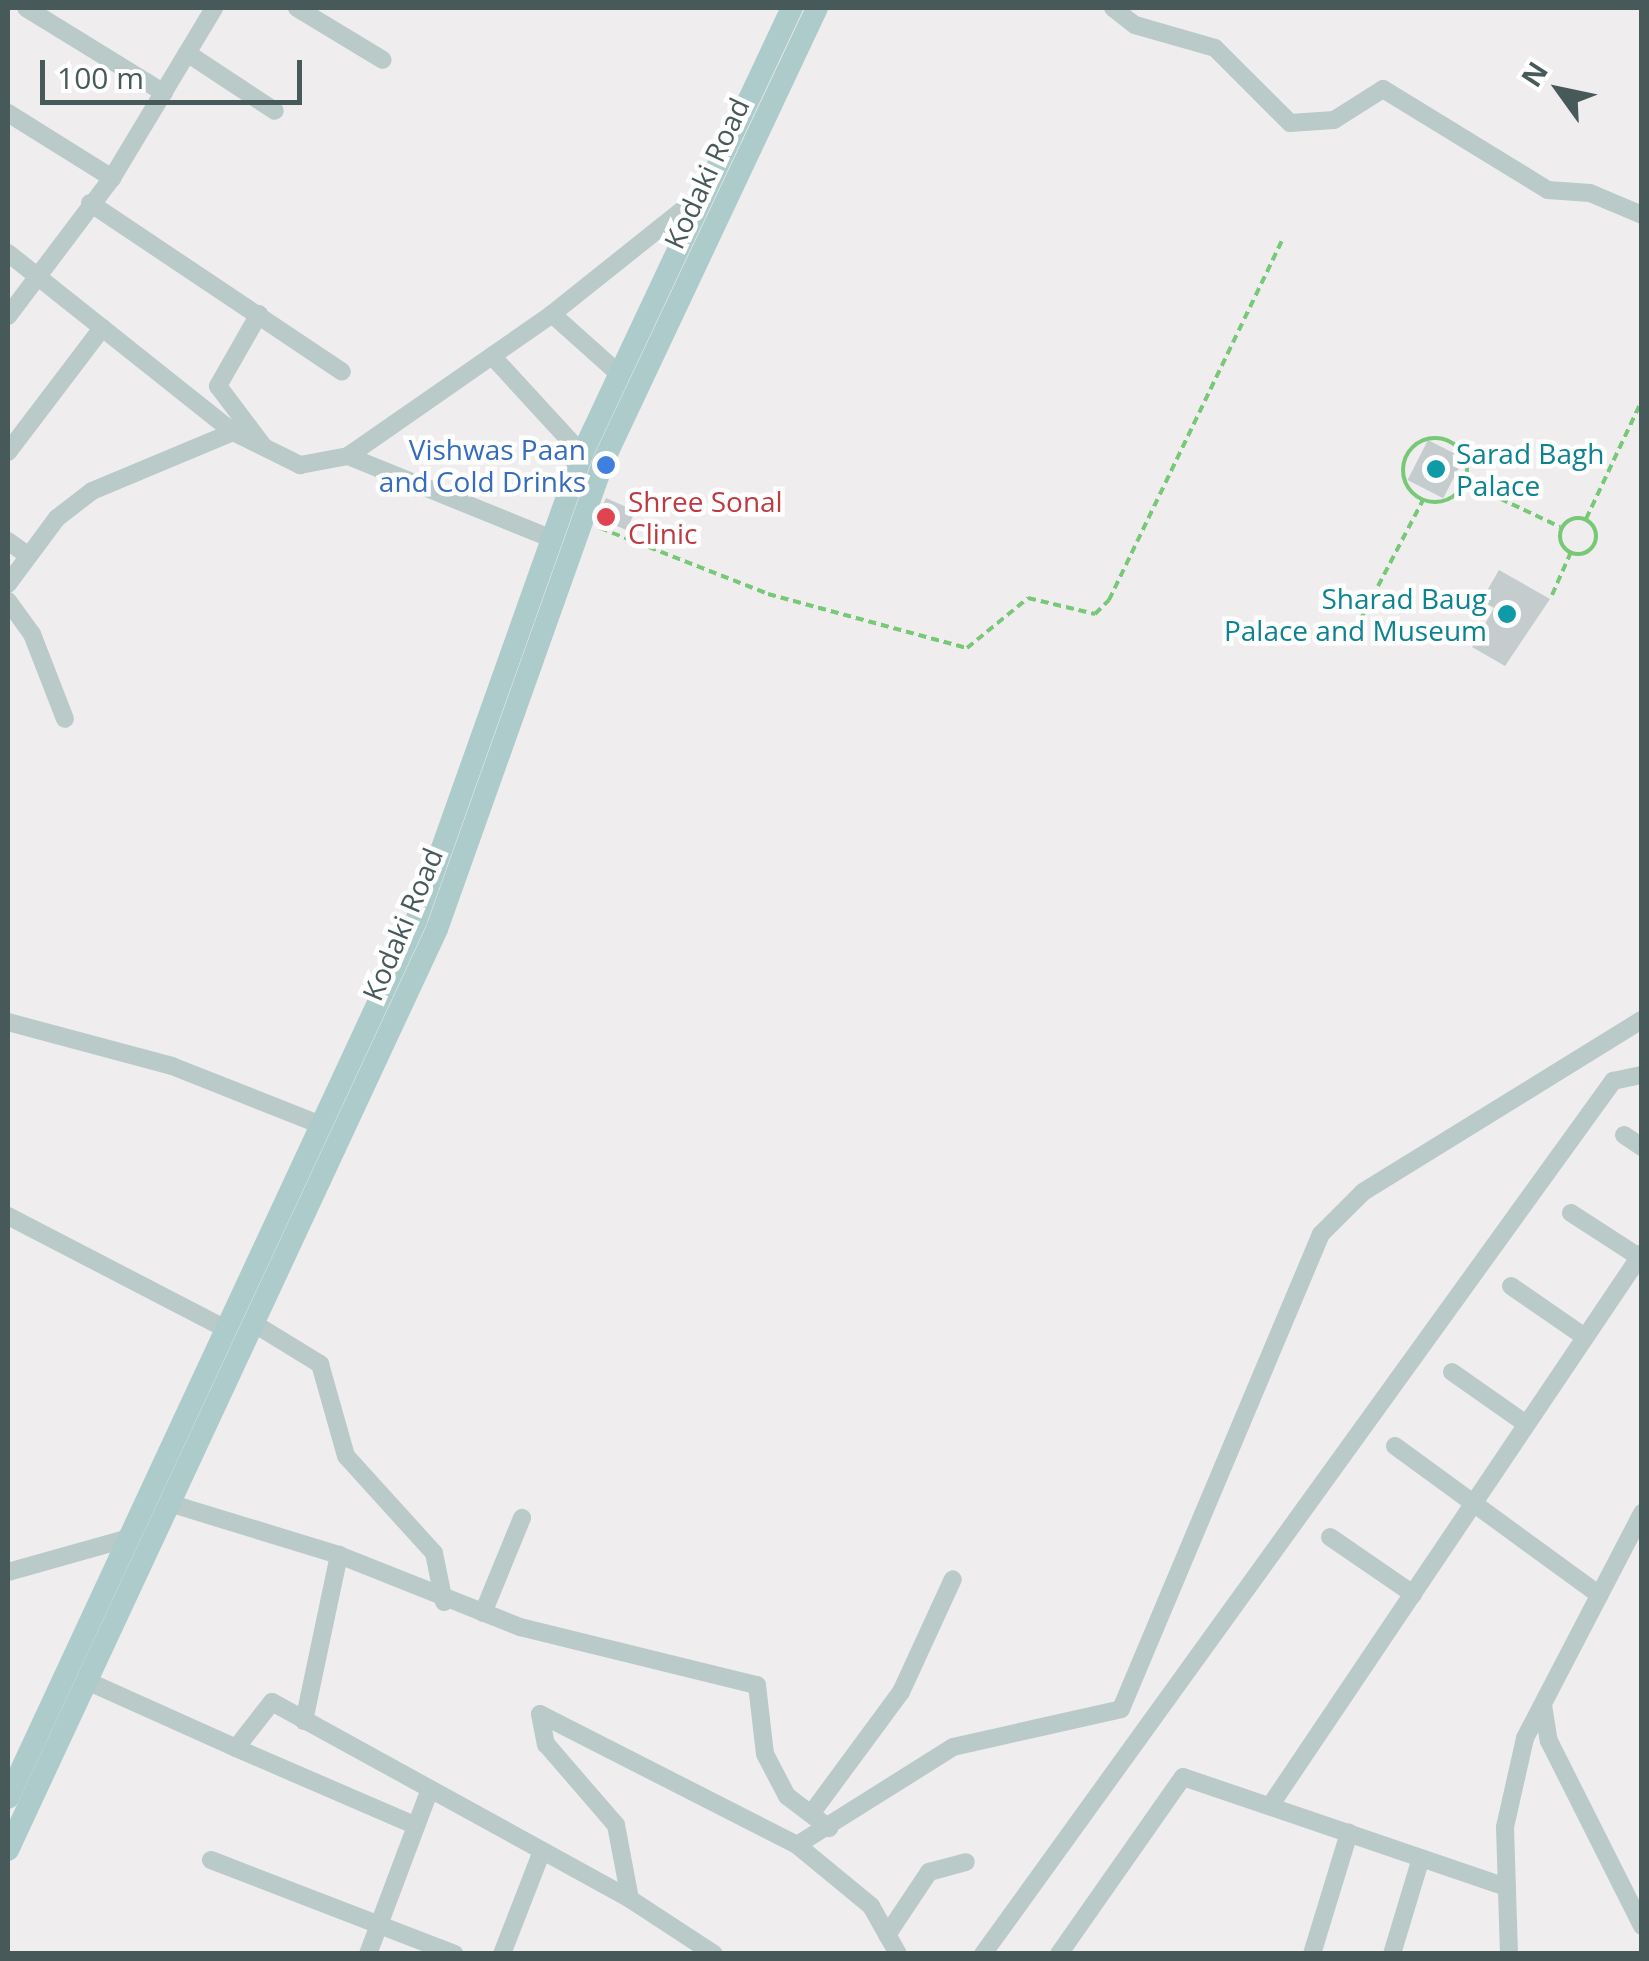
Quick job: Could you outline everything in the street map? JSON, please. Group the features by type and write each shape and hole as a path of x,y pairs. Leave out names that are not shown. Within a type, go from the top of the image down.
{"main road":[{"name":"Kodaki Road","path":"8,1798 416,921 582,454 792,8"},
{"name":"Kodaki Road","path":"8,1850 437,929 582,521 816,8"}],"street":[{"path":"26,8 164,94"},
{"path":"8,316 112,178 214,8"},
{"path":"298,8 383,60"},
{"path":"1113,8 1135,25 1215,48 1290,123 1334,120 1383,90 1548,190 1590,193 1642,216"},
{"path":"187,53 275,111"},
{"path":"8,114 112,178"},
{"path":"8,253 233,432 315,467 348,456 552,314 705,192"},
{"path":"90,204 342,372"},
{"path":"259,314 218,386 264,447"},
{"path":"552,314 619,374"},
{"path":"8,452 102,328"},
{"path":"492,356 582,454"},
{"path":"8,584 27,554 92,491 233,432"},
{"path":"348,456 552,539"},
{"path":"8,541 27,554"},
{"path":"8,601 32,634 65,719"},
{"path":"797,1845 953,1747 1121,1709 1321,1234 1363,1192 1642,1020"},
{"path":"8,1022 172,1066 321,1125"},
{"path":"983,1954 1613,1081 1642,1075"},
{"path":"1624,1135 1642,1147"},
{"path":"1270,1806 1640,1255 1571,1213"},
{"path":"8,1216 226,1329"},
{"path":"1511,1286 1585,1337"},
{"path":"253,1323 320,1364 346,1456 434,1553 444,1602"},
{"path":"1452,1372 1526,1424"},
{"path":"1394,1446 1475,1501 1599,1595"},
{"path":"170,1503 339,1555 444,1602 756,1685 765,1754 787,1796 829,1828"},
{"path":"1509,1954 1506,1827 1525,1738 1642,1513"},
{"path":"483,1613 522,1518"},
{"path":"1330,1537 1412,1594"},
{"path":"8,1572 128,1538"},
{"path":"304,1720 339,1555"},
{"path":"811,1814 901,1692 952,1579"},
{"path":"86,1681 416,1826"},
{"path":"236,1748 272,1702 630,1899 714,1954"},
{"path":"1542,1705 1550,1741 1642,1926"},
{"path":"630,1899 616,1825 546,1744 540,1714 797,1845 871,1906 898,1954"},
{"path":"1060,1954 1183,1777 1507,1887"},
{"path":"368,1954 430,1790"},
{"path":"1312,1954 1348,1833"},
{"path":"502,1954 542,1851"},
{"path":"1392,1954 1421,1858"},
{"path":"210,1860 454,1954"},
{"path":"887,1935 929,1872 966,1862"}],"path":[{"path":"582,521 768,594 966,648 1028,598 1095,614 1109,600 1282,240"},
{"path":"1562,528 1586,519 1642,400"},
{"path":"1423,500 1403,469 1424,440 1459,447 1465,482"},
{"path":"1423,500 1448,500 1465,482"},
{"path":"1465,482 1562,528 1571,552 1552,595"},
{"path":"1354,632 1423,500"},
{"path":"1571,552 1595,543 1586,519"}],"building":[{"name":"Sarad Bagh Palace","path":"1428,440 1464,458 1443,498 1408,480"},
{"path":"606,498 635,511 627,530 597,517"},
{"path":"1499,570 1550,599 1505,666 1472,647 1494,608 1481,601"}],"place":[{"name":"Vishwas Paan and Cold Drinks","path":"606,465"},
{"name":"Sarad Bagh Palace","path":"1436,469"},
{"name":"Shree Sonal Clinic","path":"606,517"},
{"name":"Sharad Baug Palace and Museum","path":"1507,614"}]}
